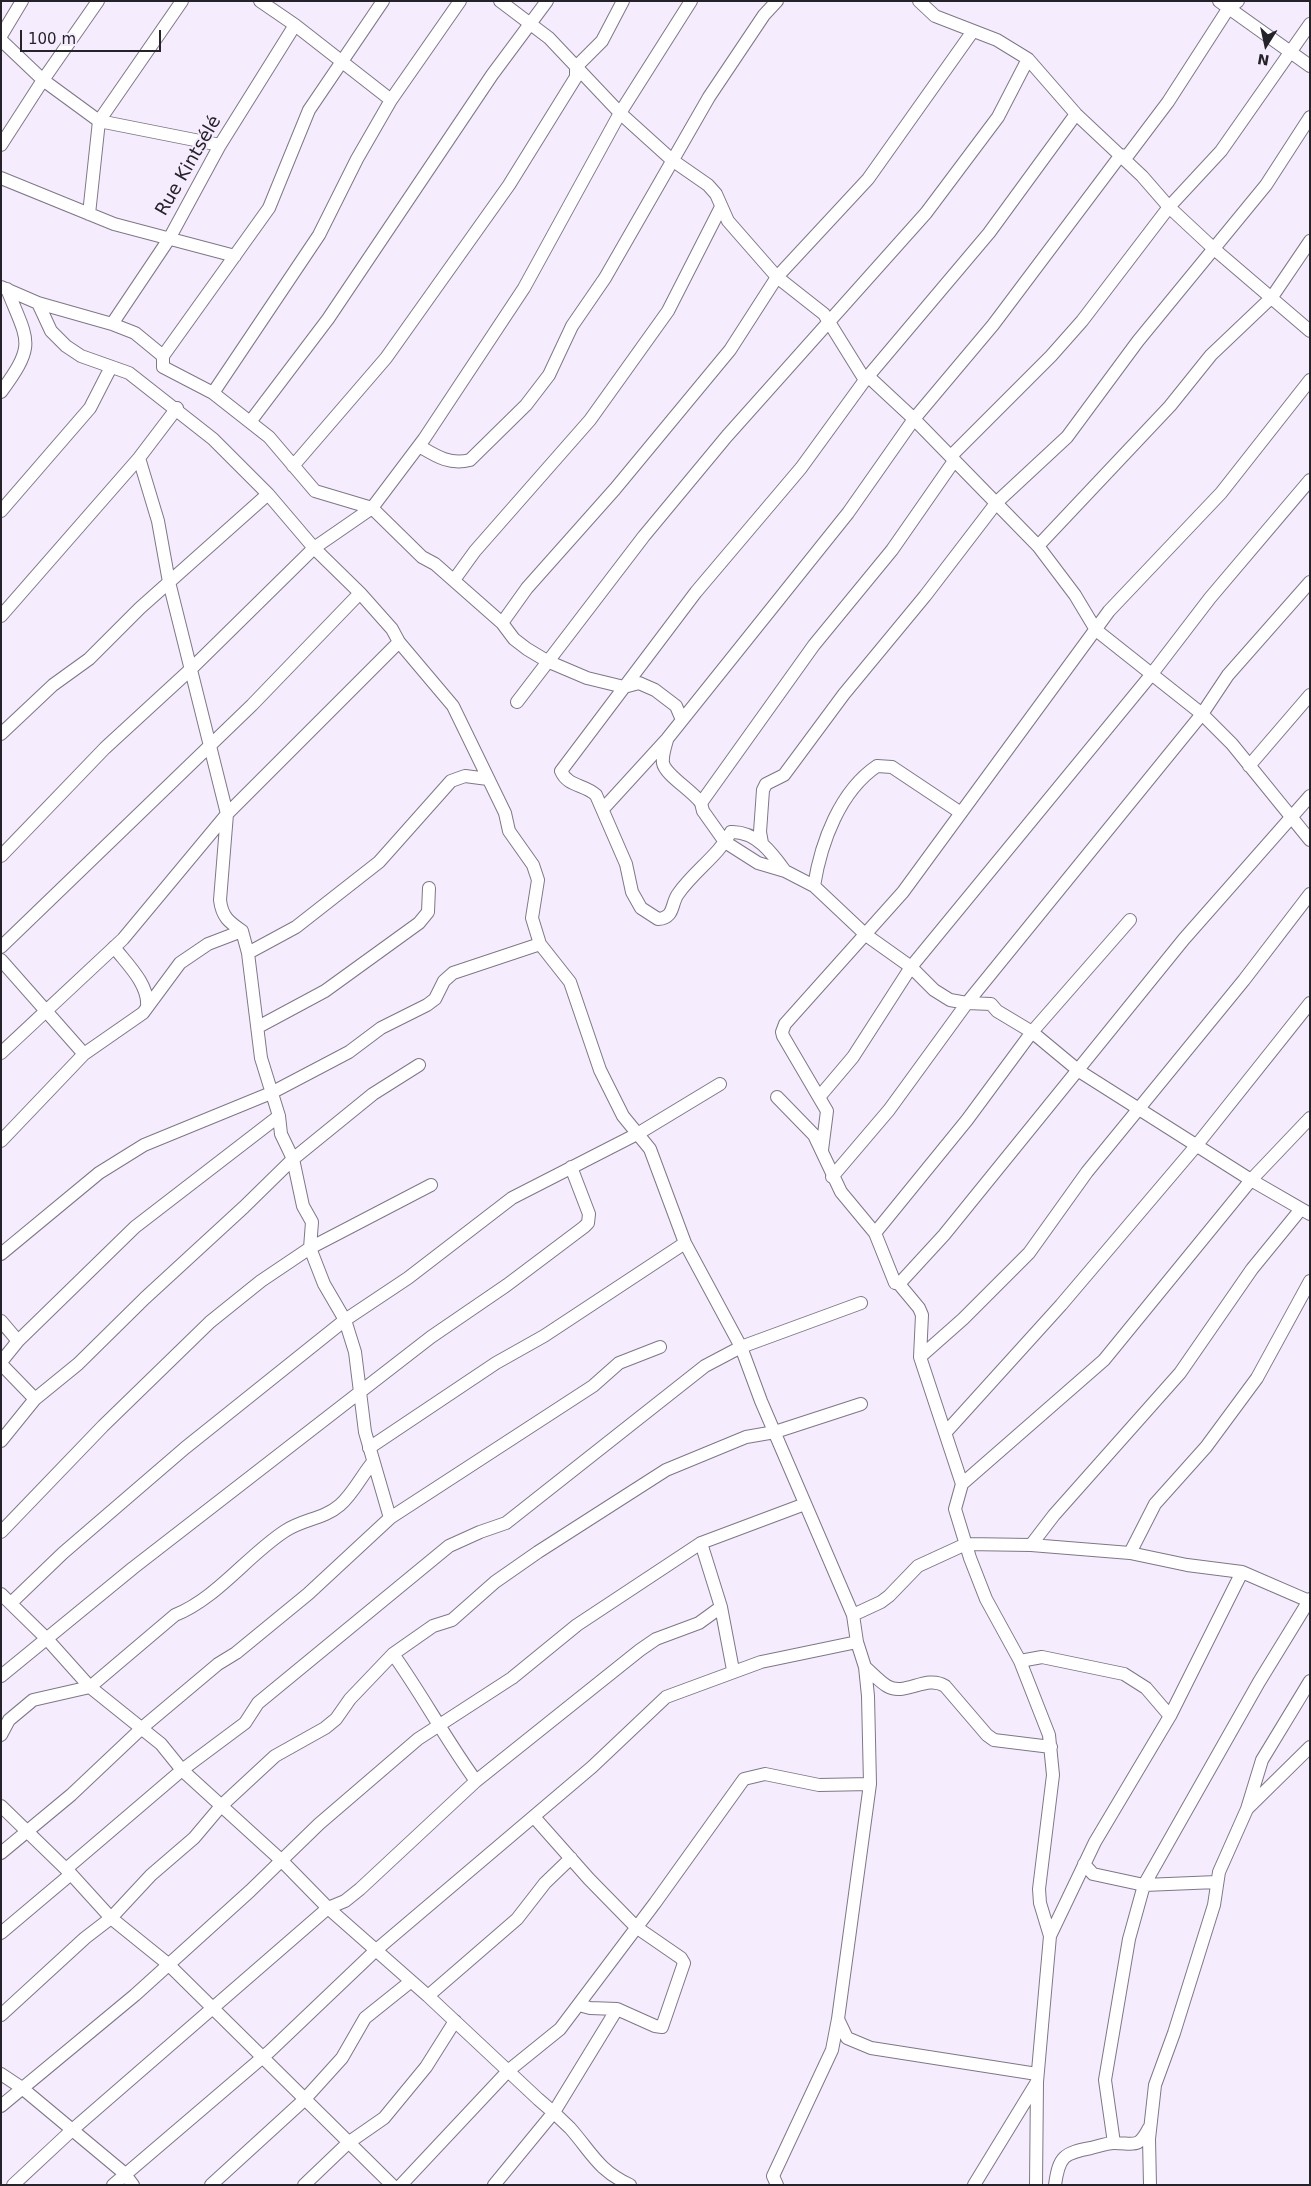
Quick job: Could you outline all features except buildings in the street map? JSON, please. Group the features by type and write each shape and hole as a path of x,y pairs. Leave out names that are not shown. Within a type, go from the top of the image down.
{"street":[{"path":"22,1 1,38 43,80 100,121 220,145"},
{"path":"1,145 98,1"},
{"path":"89,214 100,121 182,1"},
{"path":"260,1 295,25 391,100"},
{"path":"383,1 309,110 269,208 163,356 162,364 166,370 213,392 269,437 309,487 322,496 372,508 422,557 454,580 502,623 514,639 547,661 581,676 624,687 639,683 655,690 676,706 682,720"},
{"path":"213,392 318,235 357,159 391,100 460,1"},
{"path":"500,1 530,26 549,38 620,113 672,160 708,185 728,221 777,277 824,314 865,380"},
{"path":"250,422 328,319 481,90 547,1"},
{"path":"293,466 386,358 508,185 576,77 576,67 602,41 622,1"},
{"path":"1,856 105,748 191,669 314,548 372,508 419,446 524,288 620,113 691,1"},
{"path":"419,446 445,461 460,462 470,460 526,405 549,375 572,326 605,278 709,97 764,15 777,1"},
{"path":"919,1 936,16 998,40 1028,59 1076,114 1169,207 1213,248 1310,330"},
{"path":"603,810 667,740 848,513 914,418 993,325 1120,156 1128,155 1168,102 1228,4 1310,66"},
{"path":"701,804 814,645 892,550 953,458 1082,321 1169,207 1221,151 1310,24"},
{"name":"Rue Kintsélé","path":"112,324 169,239 220,145 295,25"},
{"path":"502,623 527,588 615,489 730,350 777,277 868,179 973,31"},
{"path":"516,702 644,536 726,436 926,213 998,117 1028,59"},
{"path":"785,871 762,843 737,832 731,832 725,842 676,896 672,912 666,917 658,919 641,908 632,892 626,864 603,810 592,790 568,782 561,771 696,592 801,468 865,380 989,233 1076,114"},
{"path":"762,843 760,832 763,790 766,784 784,775 844,694 925,596 997,502 1067,437 1138,342 1266,184 1310,117"},
{"path":"1,178 114,224 235,256"},
{"path":"454,580 475,551 590,420 668,311 721,207"},
{"path":"1038,546 1170,406 1211,355 1272,296 1310,241"},
{"path":"4,288 38,303 112,324 135,333 163,356"},
{"path":"1,392 24,358 26,345 25,334 4,288"},
{"path":"38,303 52,331 66,346 81,356 130,373 213,439 268,494 314,548 360,593 392,629 399,642 454,706 504,813 510,832 533,865 538,880 532,918 540,944 570,982 600,1070 624,1116 650,1149 685,1243 741,1347 774,1432 853,1615 857,1642 865,1668 870,1728 870,1784 838,2019 832,2050 774,2176 777,2185"},
{"path":"1,511 90,408 111,367"},
{"path":"865,380 871,379 914,418 1038,546 1075,595 1096,630 1202,714 1232,744 1310,840"},
{"path":"822,1150 827,1111 820,1096 798,1063 784,1036 783,1028 903,892 1109,611 1221,493 1310,380"},
{"path":"1,616 139,458 176,408"},
{"path":"139,458 158,521 169,582 227,814 220,900 221,912 226,920 242,931 248,953 261,1058 279,1116 281,1134 293,1159 304,1206 312,1222 310,1248 324,1284 345,1320 355,1352 359,1393 369,1448 390,1518"},
{"path":"820,1096 853,1057 911,967 1151,675 1210,598 1310,480"},
{"path":"1,734 53,685 89,659 169,582 268,494"},
{"path":"832,1177 889,1110 967,1003 1202,714 1228,675 1310,582"},
{"path":"1,946 210,745 360,593"},
{"path":"1,1052 114,947 227,814 399,642"},
{"path":"1249,766 1310,695"},
{"path":"667,740 663,757 667,771 689,788 725,842 758,863 785,871 814,886 866,935 911,967 934,990 950,1000 991,1004 997,1011 1032,1032 1078,1071 1251,1180 1305,1211 1252,1269 1180,1373 1054,1515 1031,1545"},
{"path":"814,886 819,861 845,797 878,766 886,764 892,767 961,813"},
{"path":"248,953 296,927 379,862 451,781 464,776 488,779"},
{"path":"899,1284 944,1235 1184,939 1310,796"},
{"path":"258,1027 325,991 419,923 428,912 429,888"},
{"path":"920,1357 963,1319 1028,1253 1088,1172 1140,1110 1310,894"},
{"path":"875,1233 967,1120 1032,1032 1130,920"},
{"path":"1,1141 84,1054 137,1018 180,963 208,944 242,931"},
{"path":"1,1254 99,1173 144,1144 271,1093 350,1052 382,1028 427,1005 434,999 444,981 453,973 469,966 540,944"},
{"path":"114,947 143,986 148,998 147,1006"},
{"path":"1,960 84,1054"},
{"path":"946,1432 1061,1305 1196,1146 1310,1003"},
{"path":"1,1441 35,1399 78,1364 145,1298 244,1208 293,1159 373,1094 420,1065"},
{"path":"11,1603 63,1553 185,1448 345,1320 408,1278 512,1198 639,1133 720,1084"},
{"path":"777,1097 814,1135 832,1177 849,1204 875,1233 895,1282 899,1284 919,1308 922,1315 920,1357 962,1484 955,1509 984,1594 1020,1662 1044,1719 1051,1747 1052,1789 1039,1889 1040,1903 1050,1936"},
{"path":"35,1399 1,1363 18,1341 135,1227 279,1116"},
{"path":"962,1484 1104,1360 1251,1180 1310,1118"},
{"path":"1,1676 148,1557 431,1337 507,1285 588,1223 589,1214 570,1167"},
{"path":"1,1532 96,1433 210,1322 261,1281 310,1248 431,1185"},
{"path":"369,1448 496,1363 544,1336 685,1243"},
{"path":"1130,1553 1155,1504 1206,1448 1257,1378 1310,1281"},
{"path":"1,1933 182,1770 245,1723 258,1703 449,1546 506,1523 705,1366 741,1347 861,1303"},
{"path":"1,1322 18,1341"},
{"path":"1,1853 71,1795 143,1727 218,1664 236,1654 308,1594 390,1518 593,1386 619,1362 660,1347"},
{"path":"1,2015 85,1938 111,1918 150,1875 194,1838 221,1806 275,1756 331,1724 393,1654 433,1626 452,1620 495,1582 641,1484 666,1470 746,1437 774,1432 861,1404"},
{"path":"1,1736 9,1720 33,1700 90,1687 175,1614 184,1611 223,1583 261,1549 286,1530 305,1521 325,1516 341,1504 373,1462"},
{"path":"1,2106 135,1995 282,1861 319,1824 375,1778 399,1753 512,1678 577,1625 701,1543 805,1504"},
{"path":"701,1543 721,1607 733,1670"},
{"path":"853,1615 890,1596 918,1566 966,1544 1031,1545 1130,1553 1187,1565 1242,1572 1309,1600 1259,1682 1144,1885 1128,1948 1105,2080 1114,2143"},
{"path":"1036,2185 1037,2078 1050,1936 1084,1864 1170,1716 1242,1572"},
{"path":"1,1594 47,1639 90,1687 143,1727 161,1744 182,1770 282,1861 328,1908 428,1996 554,2112 572,2130 593,2159 613,2177 630,2185"},
{"path":"13,2185 71,2131 328,1908 345,1901 360,1889 476,1781 640,1650 656,1639 699,1623 721,1607"},
{"path":"113,2185 124,2173 261,2058 324,2002 376,1951 592,1767 666,1696 733,1670 761,1662 857,1642"},
{"path":"393,1654 451,1746 476,1781"},
{"path":"1020,1662 1042,1657 1124,1674 1146,1688 1170,1716"},
{"path":"865,1668 886,1686 895,1688 932,1681 945,1686 986,1735 994,1740 1051,1747"},
{"path":"1150,2185 1150,2126 1155,2085 1174,2033 1214,1905 1218,1872 1247,1809 1262,1760 1310,1681"},
{"path":"1247,1809 1310,1746"},
{"path":"402,2185 508,2071 560,2028 579,2005 744,1779 764,1774 819,1785 870,1784"},
{"path":"1,1806 69,1871 111,1918 168,1964 261,2058 392,2185"},
{"path":"534,1817 589,1879 636,1927 681,1958 684,1963 684,1968 662,2027 654,2026 617,2009 579,2005"},
{"path":"428,1996 517,1919 545,1882 572,1858"},
{"path":"1084,1864 1093,1874 1144,1885 1217,1882"},
{"path":"211,2185 304,2100 342,2058 366,2018 410,1982"},
{"path":"494,2185 554,2112 617,2009"},
{"path":"838,2019 847,2038 871,2048 1037,2078"},
{"path":"304,2185 348,2143 384,2118 426,2067 455,2021"},
{"path":"1,2074 22,2088 71,2131 124,2173 133,2185"},
{"path":"974,2185 1037,2078"},
{"path":"1055,2185 1058,2166 1070,2152 1114,2143 1133,2145 1143,2140 1150,2126"}]}
